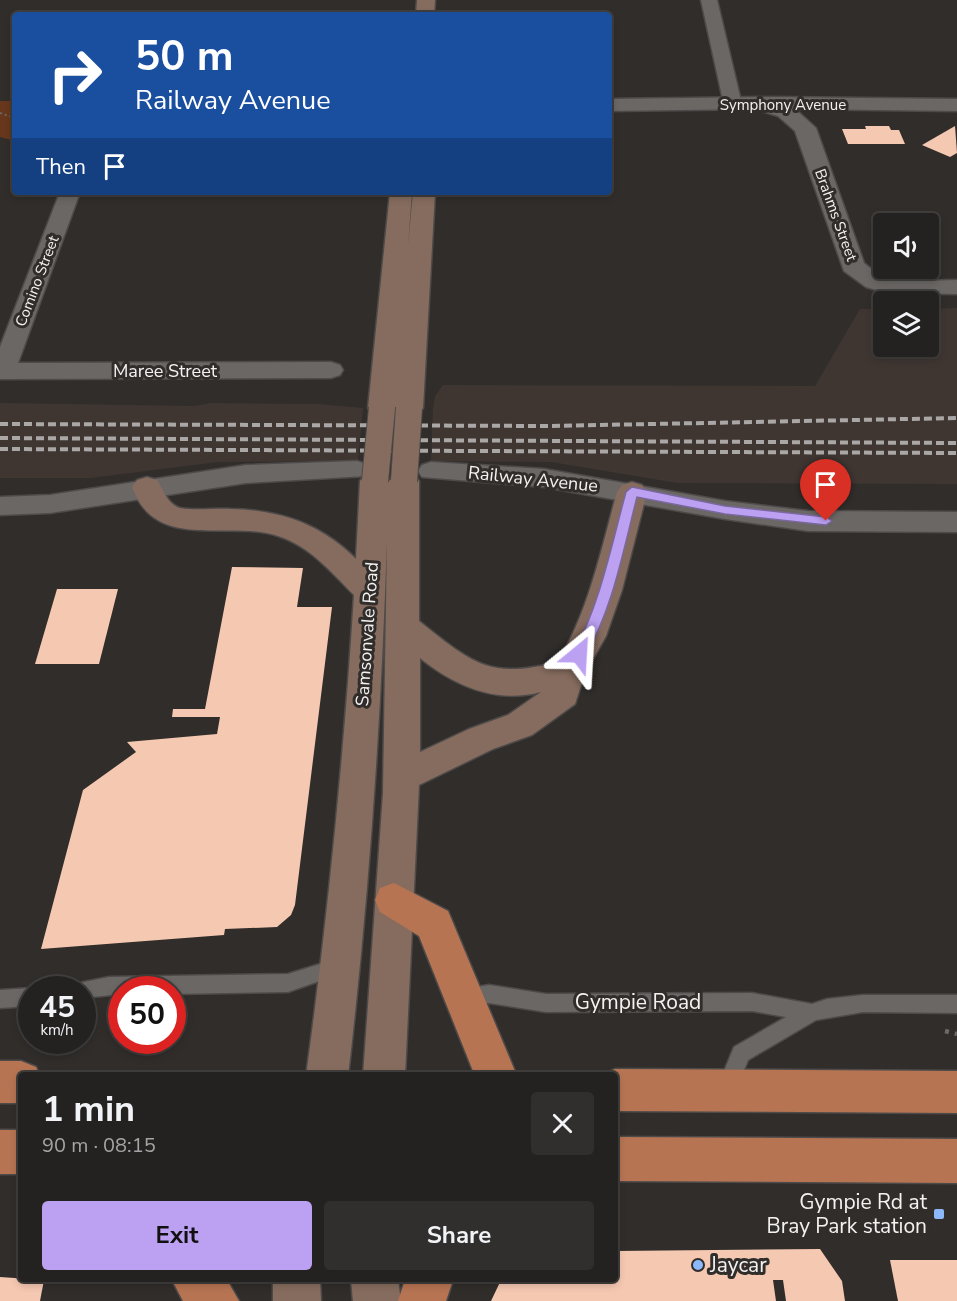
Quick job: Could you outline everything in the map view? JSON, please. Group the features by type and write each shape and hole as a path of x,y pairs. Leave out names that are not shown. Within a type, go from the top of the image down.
{"highway":[{"path":"394,900 434,924 494,1072"},
{"path":"0,1082 18,1082"},
{"path":"618,1090 957,1092"},
{"path":"0,1152 18,1152"},
{"path":"618,1159 957,1161"},
{"path":"198,1282 215,1301"},
{"path":"422,1301 428,1282"}],"main road":[{"name":"Samsonvale Road","path":"328,1072 341,966 370,591 392,476 401,195"},
{"name":"Samsonvale Road","path":"395,408 424,195"},
{"name":"Samsonvale Road","path":"384,1072 394,900 403,626 401,553 392,476"},
{"path":"147,487 157,508 167,515 178,518 265,522 285,526 322,546 370,591"},
{"path":"399,778 481,739 520,725 542,712 563,695 569,672 590,636 597,618 621,541 632,492"},
{"path":"403,626 455,668 494,683 517,684 569,672"},
{"path":"297,1282 297,1301"},
{"path":"375,1282 377,1301"}],"street":[{"path":"709,0 733,105"},
{"name":"Symphony Avenue","path":"612,105 774,103 957,105"},
{"path":"756,105 785,112 805,128 810,114 834,105"},
{"name":"Brahms Street","path":"805,128 854,266 862,277 876,284 894,287 957,287"},
{"name":"Comino Street","path":"2,371 69,195"},
{"name":"Maree Street","path":"2,371 331,370"},
{"name":"Railway Avenue","path":"0,506 50,504 147,487 246,474 392,476 510,474 632,492 725,510 808,521 957,522"}],"lane":[{"path":"96,988 288,984 341,966"},
{"name":"Gympie Road","path":"464,996 489,994 546,1003 752,1002 811,1012 844,1005 957,1004"},
{"path":"0,999 18,998"},
{"name":"Gympie Road","path":"726,1090 741,1054 763,1045 811,1012"}],"shaded area":[{"path":"0,101 12,101 12,140 0,137"},
{"path":"957,308 957,484 677,483 551,462 431,461 433,408 435,396 443,385 815,386 860,309 873,309 873,357 939,357 939,309"},
{"path":"0,403 195,406 211,403 319,404 363,408 358,461 218,462 91,478 0,478"}],"building":[{"path":"865,126 889,126 891,130 899,130 905,144 848,144 842,129 866,129"},
{"path":"955,126 957,153 950,157 922,145"},
{"path":"232,567 303,568 297,607 332,607 295,905 291,915 277,927 225,929 224,935 41,949 83,790 136,752 127,742 217,734 220,717 172,717 173,709 205,709"},
{"path":"57,589 118,589 99,664 35,664"},
{"name":"Jaycar","path":"820,1249 842,1281 845,1301 786,1301 783,1280 773,1280 776,1301 491,1301 500,1282 618,1282 618,1251"},
{"path":"890,1260 957,1260 957,1301 898,1301"},
{"path":"0,1277 18,1278 18,1282 44,1282 40,1301 0,1301"}],"railway":[{"path":"0,424 550,426 957,418"},
{"path":"0,438 957,443"},
{"path":"0,449 957,453"}],"place":[{"name":"Gympie Rd at Bray Park station","path":"939,1214"},
{"name":"Jaycar","path":"698,1265"}],"route":[{"path":"579,654 590,636 606,590 621,541 632,492 725,510 808,521 826,521"}]}
